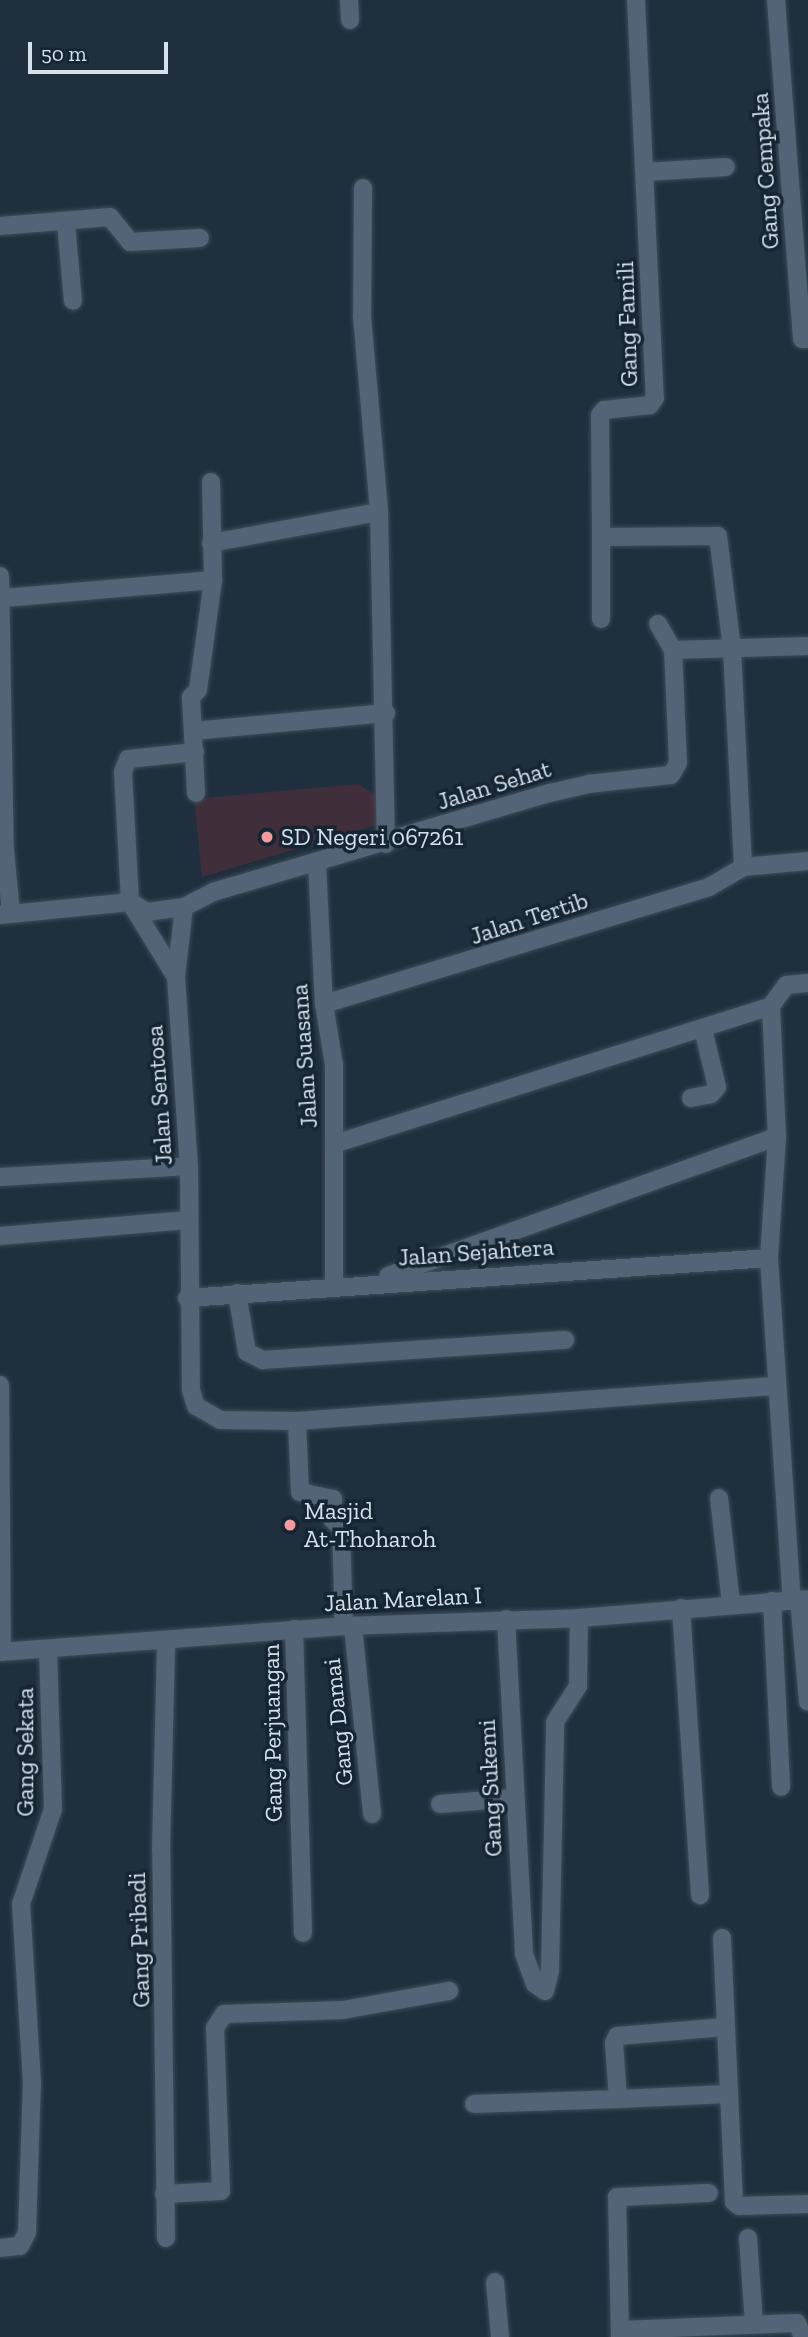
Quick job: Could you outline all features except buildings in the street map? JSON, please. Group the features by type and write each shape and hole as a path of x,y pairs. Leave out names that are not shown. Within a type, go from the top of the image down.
{"street":[{"path":"349,0 350,20"},
{"name":"Gang Famili","path":"601,537 600,415 604,410 650,405 655,397 636,0"},
{"name":"Gang Cempaka","path":"776,0 805,339"},
{"path":"646,172 726,167"},
{"path":"363,188 362,316 379,512 386,713 386,844"},
{"path":"0,226 113,218 130,242 200,238"},
{"path":"66,223 73,302"},
{"path":"196,793 191,696 198,690 213,580 211,482"},
{"path":"211,543 379,512"},
{"path":"601,619 601,537 718,536 732,649 743,867 808,861"},
{"path":"0,576 4,598 6,915"},
{"path":"4,598 213,580"},
{"path":"658,624 673,650 808,646"},
{"name":"Jalan Sehat","path":"6,915 130,902 147,912 184,907 213,892 575,787 671,775 678,763 673,650"},
{"path":"193,731 386,713"},
{"path":"130,902 124,763 134,757 195,751"},
{"name":"Jalan Suasana","path":"317,863 324,1004 334,1065 334,1288"},
{"name":"Jalan Tertib","path":"324,1004 709,887 743,867"},
{"name":"Jalan Sentosa","path":"130,902 176,977 189,1166 187,1298 191,1390 196,1406 220,1420 297,1421"},
{"path":"176,977 184,907"},
{"path":"334,1144 771,1006 786,985 808,983"},
{"path":"771,1006 777,1137 769,1258 774,1385 800,1599 808,1702"},
{"path":"691,1098 711,1094 717,1087 703,1029"},
{"path":"369,1283 777,1137"},
{"path":"0,1177 189,1166"},
{"path":"0,1236 187,1220"},
{"name":"Jalan Sejahtera","path":"187,1298 334,1288 369,1283 769,1258"},
{"path":"237,1293 247,1352 262,1360 565,1340"},
{"path":"0,1385 1,1652"},
{"path":"297,1421 774,1385"},
{"name":"Gang Damai","path":"297,1421 300,1492 333,1499 332,1519 341,1527 348,1626 372,1814"},
{"path":"719,1498 730,1604"},
{"name":"Jalan Marelan I","path":"1,1652 294,1629 579,1618 800,1599"},
{"path":"772,1601 781,1787"},
{"path":"681,1608 700,1895"},
{"name":"Gang Sukemi","path":"506,1619 524,1954 535,1984 545,1991 550,1971 555,1722 578,1686 579,1618"},
{"name":"Gang Perjuangan","path":"294,1629 303,1933"},
{"name":"Gang Pribadi","path":"166,1641 161,1852 166,2238"},
{"name":"Gang Sekata","path":"0,2248 19,2246 27,2232 32,2083 21,1904 53,1809 48,1650"},
{"path":"440,1804 514,1798"},
{"path":"722,1938 734,2202 740,2206 808,2204"},
{"path":"164,2194 221,2191 215,2028 224,2014 343,2010 449,1991"},
{"path":"618,2099 617,2036 725,2027"},
{"path":"474,2104 728,2094"},
{"path":"709,2193 617,2197 620,2334 797,2323 803,2337"},
{"path":"748,2238 754,2324"},
{"path":"495,2282 500,2337"}],"shaded area":[{"name":"SD Negeri 067261","path":"358,784 382,799 382,823 202,877 194,799"}],"place":[{"name":"SD Negeri 067261","path":"267,837"},
{"name":"Masjid At-Thoharoh","path":"290,1525"}]}
